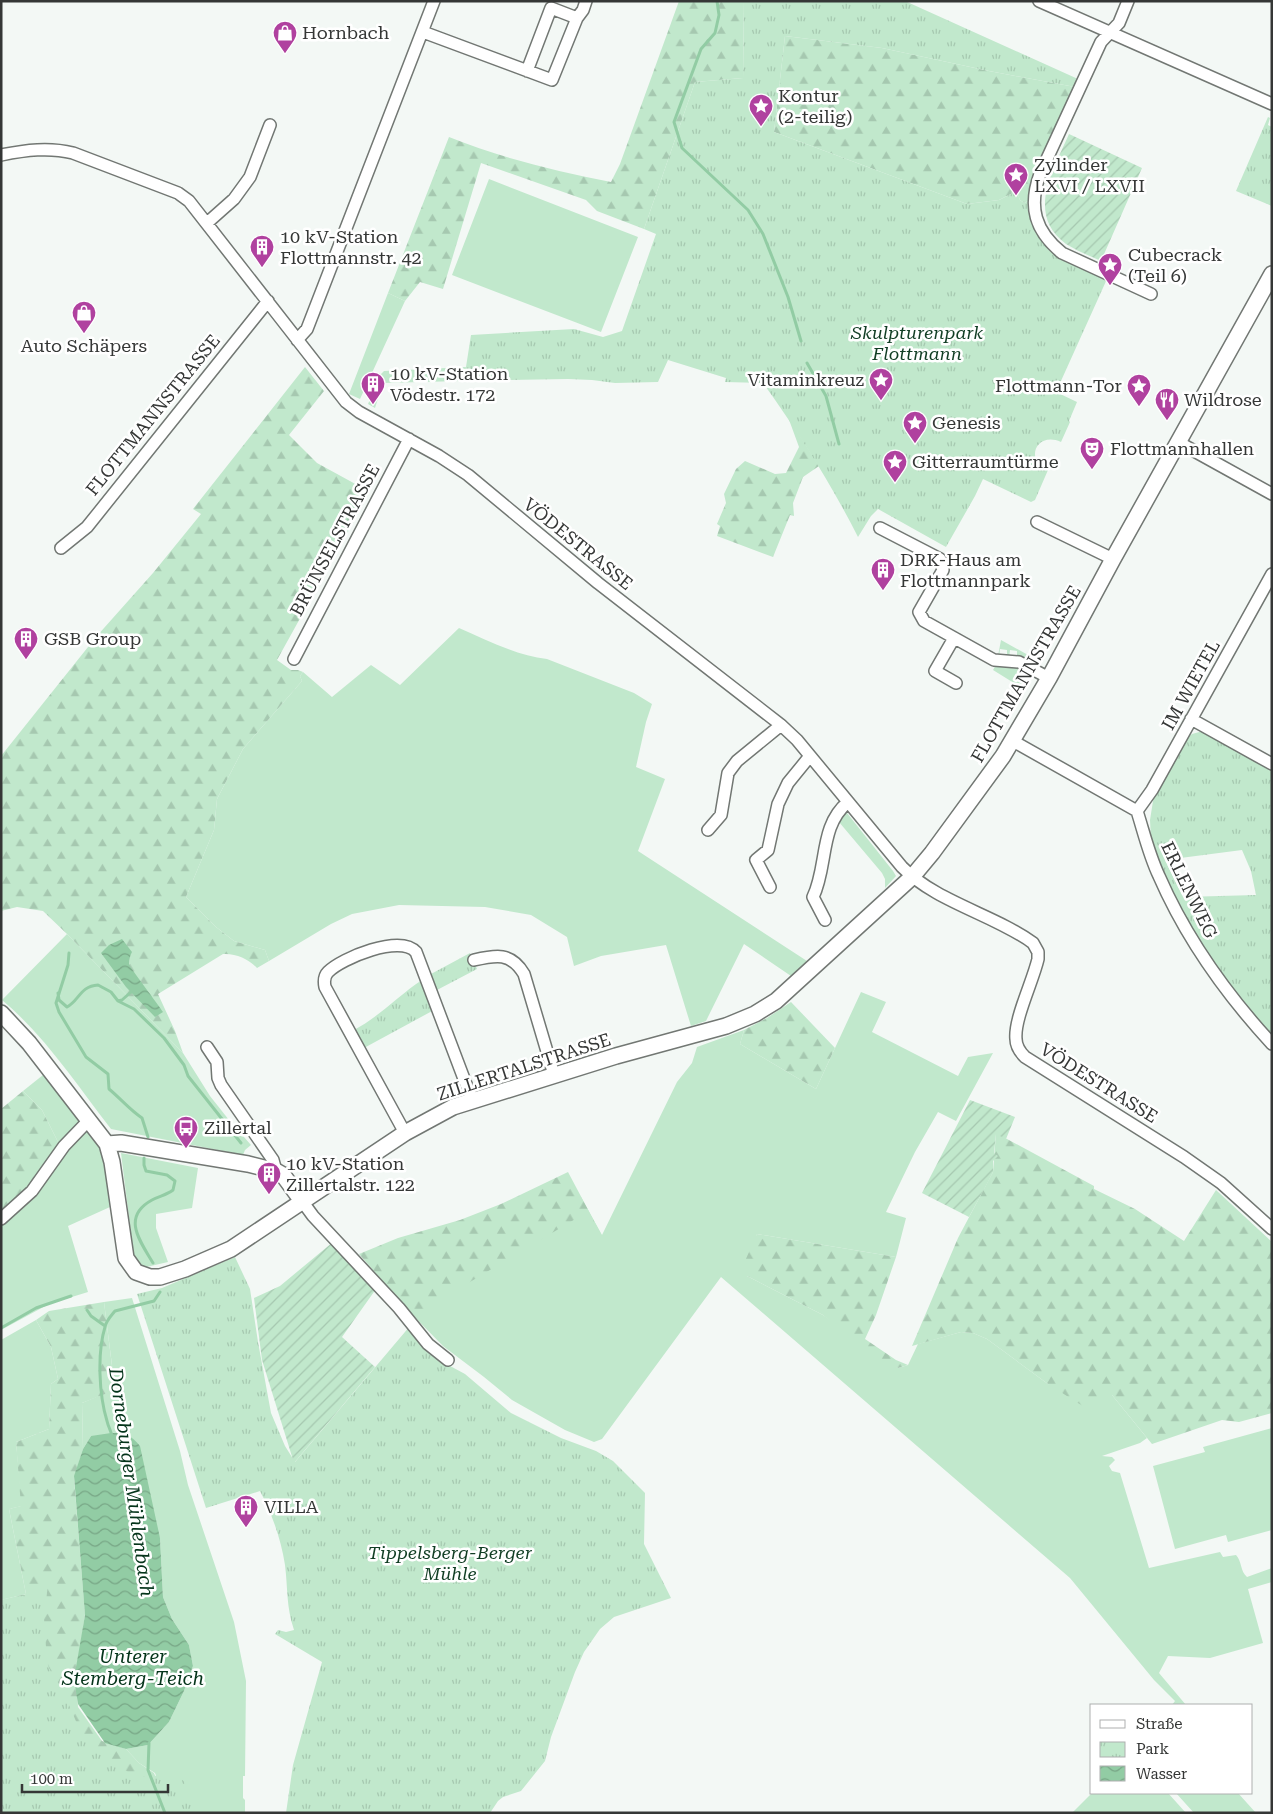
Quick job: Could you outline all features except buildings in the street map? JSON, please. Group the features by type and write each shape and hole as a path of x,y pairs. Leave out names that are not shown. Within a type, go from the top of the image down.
{"street":[{"path":"1,155 48,149 74,153 178,193 189,202 207,223 297,340 307,329 434,1"},
{"path":"423,32 552,80 577,18 583,10 586,1"},
{"path":"1039,1 1272,104"},
{"path":"1128,1 1119,23 1101,42 1040,174 1035,191 1034,210 1045,236 1062,253 1151,294"},
{"path":"527,71 551,8 577,18"},
{"path":"207,223 234,199 250,177 270,124"},
{"name":"FLOTTMANNSTRASSE","path":"912,876 932,853 1012,741 1049,678 1272,274"},
{"name":"FLOTTMANNSTRASSE","path":"61,548 87,527 268,301"},
{"name":"VÖDESTRASSE","path":"297,340 346,402 359,412 454,465 468,475 604,588 780,725 797,740 902,867 912,876 942,895 1028,940 1036,947 1037,963 1016,1030 1016,1045 1025,1057 1184,1157 1221,1183 1272,1229"},
{"name":"BRÜNSELSTRASSE","path":"294,659 409,439"},
{"path":"1178,442 1272,494"},
{"path":"1037,522 1113,559"},
{"path":"880,528 940,559 943,570 918,612 924,621 994,660 1019,662 1049,678"},
{"name":"IM WIETEL","path":"1137,811 1152,790 1272,574"},
{"path":"954,638 935,671 956,683"},
{"path":"1191,719 1272,764"},
{"path":"708,830 721,815 728,773 737,761 780,725"},
{"path":"1012,741 1137,811"},
{"path":"770,887 756,860 768,850 778,804 788,783 810,756"},
{"path":"825,920 813,897 817,888 831,825 836,813 848,802"},
{"name":"ERLENWEG","path":"1137,811 1158,876 1189,934 1224,987 1272,1044"},
{"name":"ZILLERTALSTRASSE","path":"107,1144 112,1162 126,1258 136,1272 150,1277 160,1277 185,1269 231,1249 404,1133 432,1117 472,1100 616,1056 700,1034 743,1019 766,1008 809,972 912,876"},
{"path":"404,1133 325,987 325,979 328,972 359,954 388,946 400,945 411,947 416,952 472,1100"},
{"path":"474,960 500,956 514,960 520,967 524,974 554,1075"},
{"path":"1,1013 29,1043 107,1144 121,1143 248,1164 276,1171 283,1175 313,1216 399,1308 428,1344 448,1360"},
{"path":"207,1047 218,1062 218,1078 221,1085 272,1160 276,1171"},
{"path":"1,1219 32,1191 64,1146 89,1120"}],"green space":[{"path":"679,1 744,1 743,78 695,82 644,229 597,211 586,200 481,163 443,289 420,282 405,301 388,293 449,137 529,163 611,182 620,164"},
{"name":"Skulpturenpark Flottmann","path":"744,1 905,1 1078,79 1075,87 882,48 785,36 774,132 967,204 999,200 1011,194 1018,181 1022,181 1018,195 1024,203 1030,200 1037,232 1107,279 1056,392 1077,402 1070,422 1061,442 1045,440 1036,448 1036,460 1048,470 1035,500 1031,502 983,479 946,547 878,509 871,516 858,537 814,458 763,383 725,382 726,378 668,360 658,382 615,383 568,379 461,381 466,367 471,335 574,329 603,337 622,331 656,234 644,229 695,82 743,78"},
{"path":"785,36 882,48 1075,87 1030,200 1024,203 1020,200 1018,195 1022,182 1018,181 1011,194 999,200 967,204 774,132"},
{"path":"1268,117 1270,118 1268,125 1272,127 1272,206 1236,191"},
{"path":"1069,134 1142,168 1101,261 1066,244 1054,232 1047,219 1046,191 1056,162"},
{"path":"489,179 638,237 601,332 452,275"},
{"path":"388,293 405,301 360,399 349,394"},
{"path":"305,367 324,391 289,435 317,463 370,492 277,660 291,670 303,672 300,676 302,681 243,749 217,799 214,830 186,897 216,927 234,941 265,950 269,961 257,968 242,957 223,954 158,994 183,1053 43,911 17,907 1,911 1,756 96,637 153,573 201,514 193,509"},
{"path":"466,367 461,381 383,383 375,408 368,404 384,371"},
{"path":"788,417 819,466 803,477 793,503 794,516 790,515 773,557 717,536 720,526 717,524 726,503 724,494 736,469 745,461 775,474 786,473 799,447"},
{"path":"459,628 513,651 547,659 634,693 652,704 636,767 665,779 638,851 807,961 791,976 744,944 706,1021 691,1026 666,945 601,956 574,966 567,937 531,915 485,907 399,905 352,914 331,924 269,961 265,950 234,941 216,927 186,897 214,830 217,799 243,749 302,681 300,676 303,672 332,697 371,665 400,685"},
{"path":"1001,640 1037,660 1034,666 1017,658 1017,651 1010,650 1009,658 1007,657 1007,650 1000,649 999,657"},
{"path":"996,665 1018,668 1030,674 1027,679 1019,674 1016,679 1024,684 1022,688 993,670"},
{"path":"1203,731 1272,769 1272,1038 1229,987 1184,917 1157,860 1151,839 1150,820 1156,792 1185,739 1192,734","holes":["1242,850 1251,871 1256,895 1183,897 1165,860"]},
{"path":"844,813 847,813 896,876 885,888 885,879 882,873 839,822"},
{"path":"67,934 183,1053 210,1096 251,1145 245,1150 243,1155 111,1129 46,1045 18,1014 2,1000"},
{"path":"470,953 477,969 437,990 431,974"},
{"path":"422,980 434,1010 364,1048 354,1030 372,1019"},
{"path":"861,992 886,1002 872,1032 958,1076 968,1057 993,1053 956,1121 938,1112 915,1152 886,1212 906,1218 896,1257 757,1234 747,1276 823,1315 898,1368 908,1365 918,1344 961,1332 973,1333 987,1339 1048,1384 1112,1395 1147,1438 1140,1443 1102,1456 1112,1457 1115,1460 1109,1466 1112,1471 1120,1473 1149,1568 1220,1552 1223,1557 1236,1555 1247,1577 1272,1568 1272,1582 1248,1589 1263,1643 1210,1658 1168,1656 1159,1673 1185,1704 1173,1704 1175,1701 1154,1680 1070,1578 721,1277 602,1439 594,1442 565,1430 512,1400 443,1346 395,1297 581,1197 602,1235 677,1082 692,1063 697,1047 744,1030 740,1044 816,1089"},
{"path":"791,1002 835,1048 816,1089 740,1044 744,1030"},
{"path":"43,1075 79,1119 79,1125 59,1144 42,1110 23,1091"},
{"path":"23,1091 42,1110 59,1144 34,1185 1,1212 1,1109"},
{"path":"970,1100 1015,1117 1006,1139 996,1134 994,1153 998,1156 993,1161 993,1172 969,1217 922,1193"},
{"path":"83,1132 88,1132 103,1157 110,1207 68,1226 88,1292 49,1304 1,1330 1,1224"},
{"path":"996,1133 1094,1186 1094,1189 1135,1209 1184,1241 1216,1190 1272,1242 1272,1413 1239,1422 1222,1420 1152,1444 1112,1395 1089,1410 1048,1384 987,1339 973,1333 961,1332 912,1346 958,1238 993,1172"},
{"path":"121,1153 198,1168 192,1208 156,1214 156,1228 168,1262 142,1268 134,1258"},
{"path":"568,1172 602,1236 577,1218 413,1316 359,1254 398,1238 460,1220 501,1204"},
{"path":"757,1234 896,1257 876,1315 865,1339 896,1360 908,1365 898,1368 873,1358 823,1315 747,1276 741,1270"},
{"path":"333,1242 376,1289 342,1337 375,1367 294,1463 262,1360 254,1298 280,1286"},
{"name":"Tippelsberg-Berger Mühle","path":"235,1257 250,1289 271,1413 285,1446 295,1462 410,1326 439,1360 465,1374 511,1413 561,1438 596,1451 613,1461 645,1493 644,1544 671,1598 614,1617 600,1629 584,1652 575,1672 551,1737 545,1761 521,1791 503,1797 490,1813 286,1813 293,1765 322,1662 275,1634 278,1630 286,1632 294,1630 288,1605 285,1565 281,1546 272,1518 260,1491 206,1508 137,1294 162,1288"},
{"path":"132,1298 180,1451 188,1485 234,1622 246,1681 245,1776 243,1776 245,1813 170,1813 155,1773 139,1763 126,1749 148,1745 169,1722 184,1691 193,1666 189,1645 172,1619 163,1597 160,1538 91,1436 83,1449 82,1403 115,1389 104,1302"},
{"path":"104,1302 115,1390 82,1403 83,1449 74,1478 85,1614 76,1679 78,1707 102,1741 126,1749 139,1763 154,1773 170,1813 1,1813 1,1600 26,1594 9,1509 21,1506 16,1442 49,1429 51,1384 58,1379 51,1347 36,1320 49,1311"},
{"path":"36,1320 51,1347 58,1379 51,1384 49,1429 16,1442 22,1506 9,1509 26,1594 1,1600 1,1340"},
{"path":"1272,1428 1272,1530 1228,1542 1226,1535 1175,1549 1153,1466 1205,1452 1203,1447"},
{"path":"48,1584 44,1619 47,1661 49,1668 62,1689 82,1735 107,1758 134,1776 150,1777 168,1773 184,1781 195,1813 1,1813 1,1600 26,1595 33,1589"},
{"path":"1091,1794 1169,1794 1186,1813 1072,1813"},
{"path":"1177,1794 1239,1794 1256,1813 1194,1813"}],"water":[{"path":"122,939 132,952 129,964 163,1012 155,1017 126,987 101,953 109,945"},
{"name":"Unterer Stemberg-Teich","path":"111,1433 127,1435 140,1446 160,1538 163,1597 172,1619 189,1645 193,1666 184,1691 169,1722 148,1745 126,1749 105,1743 78,1704 74,1679 85,1615 74,1476 83,1449 91,1436"}],"waterway":[{"path":"717,1 719,15 715,33 701,49 674,122 682,148 748,210 763,234 788,297 801,341"},
{"path":"807,363 826,396 839,444"},
{"path":"69,953 68,965 56,1003 59,1012 86,1057 108,1074 109,1089 142,1118 148,1137"},
{"path":"58,993 59,1000 67,1007 87,988 98,985 111,992 118,1001 134,1009 164,1038 184,1065 188,1076 241,1143"},
{"path":"118,1001 131,992"},
{"name":"Dorneburger Mühlenbach","path":"144,1158 146,1171 167,1175 175,1181 173,1190 152,1200 137,1214 136,1230 153,1263"},
{"name":"Dorneburger Mühlenbach","path":"112,1436 102,1399 100,1374 102,1337 106,1325 115,1311 154,1301 160,1292"},
{"path":"1,1328 36,1308 71,1296"},
{"path":"87,1310 91,1316 105,1326"},
{"name":"Dorneburger Mühlenbach","path":"149,1743 148,1770 165,1813"}],"place":[{"name":"Hornbach","path":"285,54"},
{"name":"Kontur (2-teilig)","path":"761,127"},
{"name":"Zylinder LXVI / LXVII","path":"1016,196"},
{"name":"10 kV-Station Flottmannstr. 42","path":"262,268"},
{"name":"Cubecrack (Teil 6)","path":"1110,286"},
{"name":"Auto Schäpers","path":"84,334"},
{"name":"Vitaminkreuz","path":"881,401"},
{"name":"10 kV-Station Vödestr. 172","path":"373,405"},
{"name":"Flottmann-Tor","path":"1139,407"},
{"name":"Wildrose","path":"1167,421"},
{"name":"Genesis","path":"915,444"},
{"name":"Flottmannhallen","path":"1092,470"},
{"name":"Gitterraumtürme","path":"895,483"},
{"name":"DRK-Haus am Flottmannpark","path":"883,591"},
{"name":"GSB Group","path":"26,660"},
{"name":"Zillertal","path":"186,1149"},
{"name":"10 kV-Station Zillertalstr. 122","path":"269,1195"},
{"name":"VILLA","path":"246,1528"}]}
